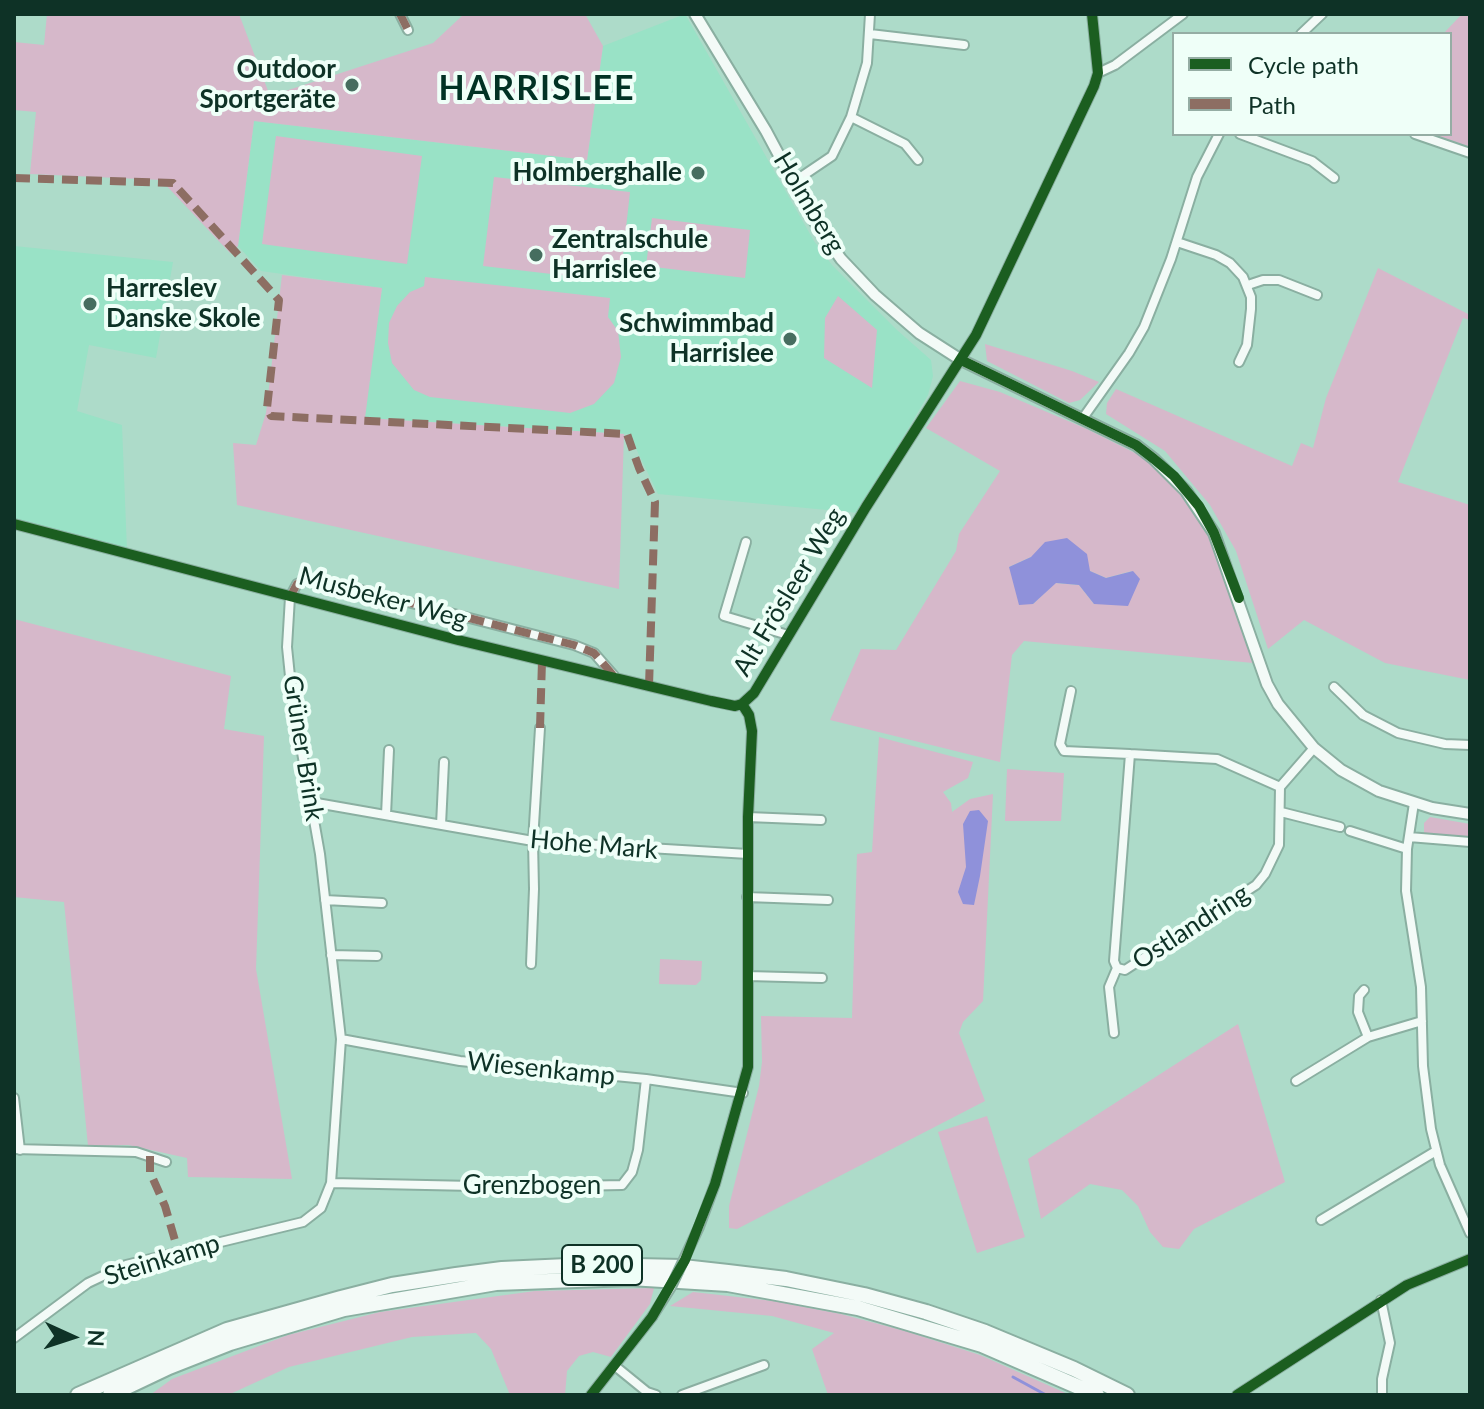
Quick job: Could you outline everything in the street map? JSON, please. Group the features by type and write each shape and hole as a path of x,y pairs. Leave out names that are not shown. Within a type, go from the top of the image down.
{"highway":[{"name":"B 200","path":"78,1395 227,1330 392,1285 502,1269 589,1265 683,1267 786,1279 864,1295 985,1332 1062,1363 1127,1395"},
{"name":"B 200","path":"110,1395 230,1343 344,1309 459,1288 593,1278 728,1284 858,1308 982,1345 1097,1395"}],"street":[{"path":"400,14 408,30"},
{"name":"Holmberg","path":"695,14 795,181 813,219 841,259 875,295 919,333 961,360 1136,445 1174,476 1199,506 1214,533 1267,684 1278,704 1314,748 1341,770 1379,791 1414,803 1470,814"},
{"path":"795,181 832,156 851,117 867,63 870,14"},
{"path":"1092,14 1098,73 1115,65 1183,14"},
{"path":"1303,32 1322,14"},
{"path":"870,34 964,45"},
{"name":"Alt Frösleer Weg","path":"591,1395 652,1317 671,1287 715,1184 743,1093 750,1039 747,897 752,731 749,715 742,704 754,693 877,488 976,335 1077,127 1098,73"},
{"path":"851,117 905,144 918,160"},
{"path":"1083,418 1144,327 1177,242 1197,177 1218,136"},
{"path":"1245,136 1312,161 1334,178"},
{"path":"1421,136 1470,153"},
{"path":"1177,242 1230,263 1248,285 1251,297 1249,336 1239,362"},
{"path":"1248,285 1263,280 1279,280 1317,295"},
{"name":"Musbeker Weg","path":"14,524 616,678 735,706 742,704"},
{"name":"Alt Frösleer Weg","path":"746,542 724,616 788,635"},
{"name":"Musbeker Weg","path":"290,597 297,584 309,579 326,581 574,645 594,653 616,678"},
{"name":"Grüner Brink","path":"290,597 287,647 292,696 311,802 341,1039 331,1183 321,1208"},
{"path":"1334,687 1363,715 1398,733 1445,744 1470,745"},
{"path":"1071,691 1060,744 1064,751 1217,759 1280,787 1314,748"},
{"path":"531,964 533,841 540,728"},
{"path":"386,815 389,750"},
{"name":"Ostlandring","path":"1130,754 1114,961 1117,968 1125,970 1256,885 1279,845 1280,787"},
{"path":"441,825 444,762"},
{"name":"Hohe Mark","path":"311,802 533,841 748,854"},
{"path":"1414,803 1407,849 1406,891 1421,987 1423,1066 1436,1151 1470,1233"},
{"path":"1281,812 1340,827"},
{"path":"748,817 821,820"},
{"path":"1350,831 1407,849"},
{"path":"1409,837 1470,842"},
{"path":"747,897 828,900"},
{"path":"325,900 382,903"},
{"path":"331,955 377,956"},
{"path":"1114,1033 1109,987 1117,968"},
{"path":"748,976 822,978"},
{"path":"1364,990 1359,996 1358,1012 1368,1037"},
{"path":"1296,1081 1368,1037 1422,1021"},
{"name":"Wiesenkamp","path":"341,1039 460,1061 646,1079 743,1093"},
{"name":"Grenzbogen","path":"331,1183 521,1187 622,1185 629,1179 638,1150 646,1079"},
{"path":"14,1098 17,1150 136,1152 166,1162"},
{"path":"1321,1220 1436,1151"},
{"name":"Steinkamp","path":"14,1338 104,1274 126,1265 303,1222 321,1208"},
{"path":"1237,1395 1381,1300 1432,1273 1470,1259"},
{"path":"1381,1300 1390,1343 1382,1379 1382,1395"},
{"path":"682,1395 764,1365"},
{"path":"615,1366 647,1392 656,1395"}],"shaded area":[{"path":"47,14 239,14 270,96 433,43 464,14 585,14 603,46 587,160 254,121 238,246 230,253 161,180 30,174 36,112 14,110 14,42 44,45"},
{"name":"Zentralschule Harrislee","path":"685,14 814,241 832,265 931,360 933,376 928,395 859,513 658,494 629,434 364,418 382,288 261,271 238,246 254,121 587,160 603,46"},
{"path":"1462,14 1470,14 1470,147 1439,136 1452,136 1452,32 1445,32"},
{"path":"276,136 422,156 407,264 262,244"},
{"path":"494,177 630,192 620,282 483,266"},
{"path":"652,218 750,230 745,278 646,266"},
{"path":"14,246 173,262 156,358 89,345 77,411 122,425 127,550 14,519"},
{"path":"1378,268 1470,315 1470,320 1463,318 1398,482 1470,505 1470,680 1385,663 1304,620 1268,649 1236,551 1210,505 1165,451 1106,414 1107,403 1116,389 1292,466 1301,443 1313,448 1326,398"},
{"path":"282,275 382,288 365,418 624,434 619,589 237,505 233,443 256,445 266,413"},
{"path":"425,277 610,298 608,317 618,331 621,357 614,383 594,404 570,413 430,397 414,390 392,363 388,343 389,323 397,306 410,292 424,286"},
{"path":"838,296 877,330 872,388 824,358 825,318"},
{"path":"985,344 1099,382 1080,400 1069,403 987,361"},
{"path":"960,381 1000,392 1087,429 1147,459 1195,508 1224,565 1253,663 1024,641 1012,655 1000,762 830,720 861,649 896,650 956,551 959,534 1000,471 926,428","holes":["1031,557 1090,571 1106,578 1132,571 1094,604 1079,585 1055,583 1033,604 1009,567"]},
{"path":"14,619 231,676 224,729 264,736 256,969 292,1179 188,1177 187,1158 128,1145 88,1146 64,902 14,897"},
{"path":"879,737 973,762 968,778 943,792 951,803 952,812 970,799 993,794 983,1001 963,1022 959,1033 985,1101 737,1229 729,1228 729,1206 759,1086 761,1016 852,1018 857,854 872,852"},
{"path":"1007,769 1064,773 1061,821 1005,821"},
{"path":"1430,817 1470,824 1470,839 1424,836 1424,823"},
{"path":"660,959 702,961 701,980 696,985 659,984"},
{"path":"1238,1024 1285,1182 1194,1229 1179,1249 1163,1247 1150,1232 1138,1206 1122,1190 1090,1184 1041,1219 1028,1159"},
{"path":"987,1116 1025,1237 977,1253 938,1132"},
{"path":"654,1288 650,1304 611,1357 593,1352 579,1356 567,1371 565,1395 510,1395 491,1349 476,1333 412,1337 289,1367 228,1395 150,1395 172,1379 288,1335 380,1312 535,1291"},
{"path":"693,1292 773,1301 905,1331 980,1355 1070,1395 828,1395 812,1349 834,1333 772,1316 670,1306"}],"water":[{"path":"1067,538 1087,554 1090,571 1106,578 1133,571 1140,579 1128,606 1094,604 1079,585 1056,583 1033,604 1019,605 1009,567 1031,557 1045,542"},
{"path":"979,810 988,821 980,876 974,905 963,904 958,892 966,867 963,824 970,811"}],"waterway":[{"path":"1013,1377 1046,1395"}],"marked path":[{"path":"400,14 408,30"},
{"path":"14,178 173,183 279,300 267,408 271,416 627,434 655,502 649,686"},
{"path":"290,597 297,584 309,579 326,581 574,645 594,653 613,675"},
{"path":"540,728 542,661"},
{"path":"150,1156 150,1172 165,1206 178,1251"}],"cycle path":[{"path":"14,524 458,640 711,701 735,706 742,704 754,693 866,507 976,335 1094,86 1098,73 1092,14"},
{"path":"961,360 1136,445 1174,476 1199,506 1214,533 1239,598"},
{"path":"591,1395 652,1317 685,1260 715,1184 748,1067 748,817 752,731 749,715 742,704"},
{"path":"1237,1395 1407,1285 1470,1259"}],"place":[{"name":"Outdoor Sportgeräte","path":"352,85"},
{"name":"Holmberghalle","path":"698,173"},
{"name":"Zentralschule Harrislee","path":"536,255"},
{"name":"Harreslev Danske Skole","path":"90,304"},
{"name":"Schwimmbad Harrislee","path":"790,339"}],"district":[{"name":"HARRISLEE","path":"537,89"}]}
